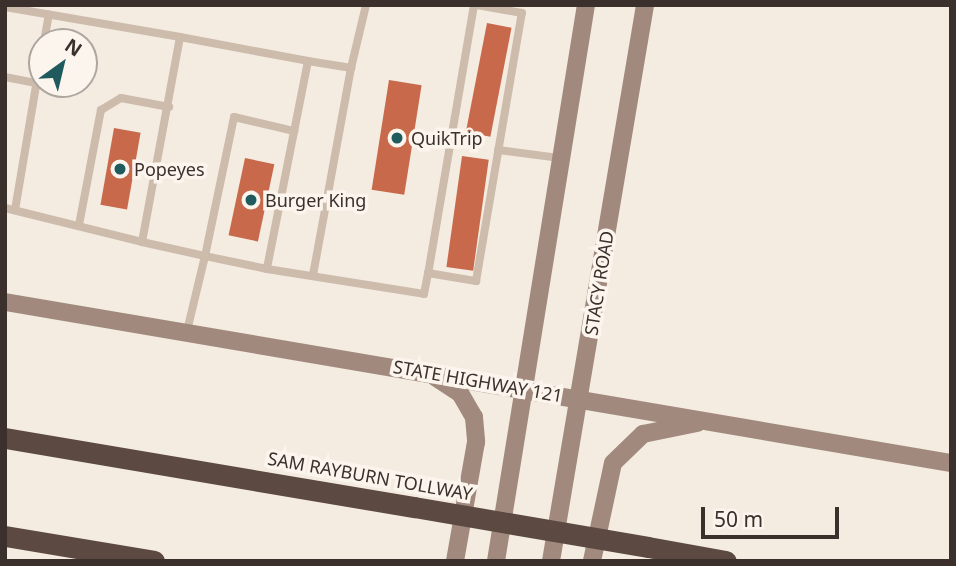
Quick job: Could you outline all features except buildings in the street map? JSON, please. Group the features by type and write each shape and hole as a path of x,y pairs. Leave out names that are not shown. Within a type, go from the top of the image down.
{"highway":[{"name":"SAM RAYBURN TOLLWAY","path":"5,438 726,561"},
{"path":"5,536 154,561"}],"main road":[{"path":"496,561 586,5"},
{"name":"STACY ROAD","path":"551,561 581,398 645,5"},
{"name":"STATE HIGHWAY 121","path":"5,302 426,371 951,463"},
{"path":"426,371 460,393 474,416 476,442 455,561"},
{"path":"592,561 613,463 643,434 708,421"}],"lane":[{"path":"313,275 351,68 366,5"},
{"path":"33,98 10,209 142,242 267,269 424,294 475,5 522,13 476,281 428,272"},
{"path":"5,7 351,68"},
{"path":"46,28 49,14"},
{"path":"142,242 180,37"},
{"path":"267,269 308,61"},
{"path":"5,78 28,82"},
{"path":"79,225 101,110 121,98 169,107"},
{"path":"187,331 234,117 294,131"},
{"path":"498,150 561,158"}],"place":[{"name":"QuikTrip","path":"397,138"},
{"name":"Popeyes","path":"120,169"},
{"name":"Burger King","path":"251,200"}]}
